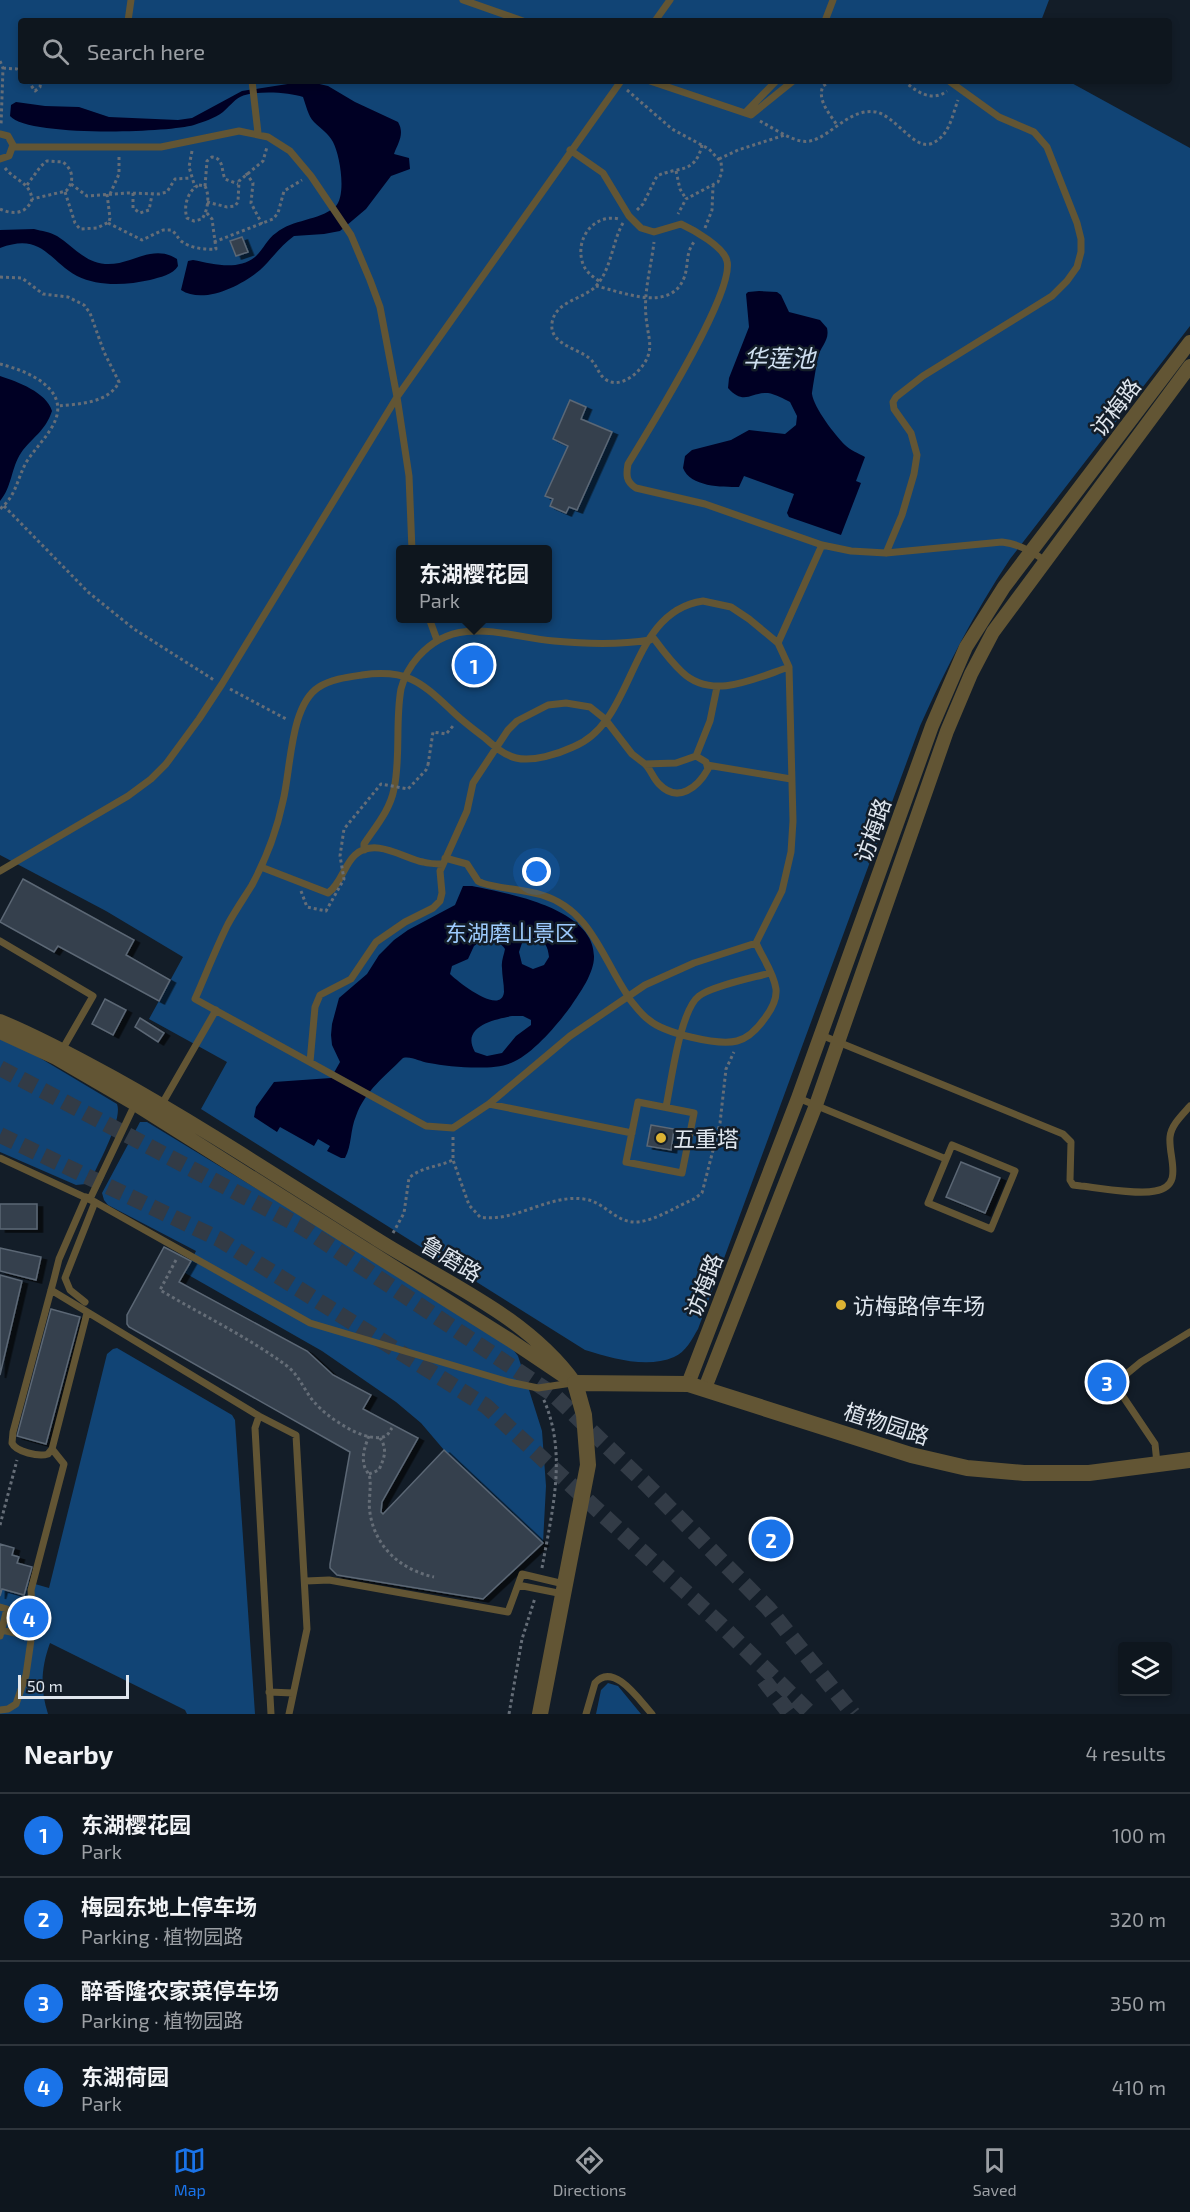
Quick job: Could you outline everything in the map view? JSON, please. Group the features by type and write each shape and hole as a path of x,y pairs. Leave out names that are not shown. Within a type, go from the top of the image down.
{"street":[{"name":"访梅路","path":"688,1384 798,1098 932,726 971,637 986,612 1190,342"},
{"path":"1176,360 1187,374"},
{"name":"访梅路","path":"705,1388 816,1105 947,731 971,674 993,632 1187,374"},
{"path":"932,726 947,731"},
{"name":"鲁磨路","path":"0,1021 62,1050 138,1099 162,1104 386,1245 487,1305 527,1332 553,1354 575,1383 584,1415 588,1465 540,1714"},
{"path":"0,1032 138,1099 575,1383"},
{"name":"植物园路","path":"575,1383 688,1384 911,1455 967,1468 1024,1473 1089,1473 1190,1460"}],"lane":[{"path":"128,18 131,0"},
{"path":"463,0 514,18"},
{"path":"657,18 670,0"},
{"path":"826,18 834,0"},
{"path":"252,84 258,133"},
{"path":"0,872 128,796 151,779 166,764 222,684 397,397 619,84"},
{"path":"659,84 748,114"},
{"path":"748,114 774,84"},
{"path":"748,114 789,84"},
{"path":"886,553 902,515 917,455 911,433 894,409 893,402 896,397 922,376 1052,296 1077,267 1081,252 1077,224 1043,140 1034,132 999,117 955,86"},
{"path":"13,147 161,147 232,131 258,133 290,151 311,176 351,236 380,307 409,476 412,545"},
{"path":"0,159 9,156 13,147 10,138 1,134"},
{"path":"570,150 603,173 629,216 640,228 654,232 677,224 688,227 719,249 728,263 727,276 705,329 686,366 628,464 627,481 636,488 705,504 822,546 851,551 886,553 1002,542 1012,543 1032,551 1045,561"},
{"path":"778,643 822,546"},
{"path":"703,601 731,607 778,643 789,667 793,821 789,861 782,891 756,942 694,963 655,980 628,996 552,1049 489,1104 453,1128 426,1126 195,999 227,925 261,867 276,829 284,798 296,724 305,700 320,686 332,681 369,674 405,676 426,687 497,748 516,758 530,758 580,744 594,734 624,689 651,638 670,614 688,604 703,601"},
{"path":"431,623 437,640"},
{"path":"364,850 364,844 389,805 395,788 399,703 405,676 415,661 437,640 453,633 473,631 501,632 572,642 633,642 651,638"},
{"path":"651,638 688,678 717,687 736,684 789,667"},
{"path":"645,764 682,762 696,756 710,721 717,687"},
{"path":"310,1062 315,1007 320,995 351,978 376,942 405,922 437,905 442,897 440,874 467,811 473,783 517,721 548,705 581,704 595,710 664,788 674,792 684,792 698,784 707,765"},
{"path":"696,756 707,765 791,779"},
{"path":"653,774 660,764"},
{"path":"261,867 328,893 332,891 354,856 364,850 380,848 424,863 444,861 467,864 482,883 541,895 567,907 594,935 613,973 628,996 649,1020 665,1029 708,1040 737,1041 754,1031 772,1007 776,988 756,942"},
{"path":"0,941 93,996 62,1050"},
{"path":"666,1107 681,1033 692,1005 700,996 770,973"},
{"path":"162,1104 216,1010"},
{"path":"821,1035 1063,1134 1068,1137 1072,1148 1070,1180 1073,1185 1148,1192 1167,1188 1173,1182 1170,1136 1173,1126 1190,1106"},
{"path":"798,1098 946,1159"},
{"path":"87,1313 52,1449 48,1454 42,1456 20,1450 13,1445 13,1432 59,1259 138,1099"},
{"path":"638,1102 666,1107 694,1113 682,1173 626,1162 638,1102"},
{"path":"489,1104 632,1133"},
{"path":"952,1145 1014,1171 991,1229 928,1203 946,1159 952,1145"},
{"path":"0,1158 90,1200 310,1323 509,1382 538,1388 575,1383"},
{"path":"85,1302 70,1290 65,1278 90,1200"},
{"path":"51,1290 259,1416 296,1435 307,1629 289,1714"},
{"path":"1158,1465 1155,1444 1120,1392 1118,1381 1142,1362 1190,1332"},
{"path":"259,1416 255,1428 271,1714"},
{"path":"0,1710 13,1707 19,1699 26,1675 33,1637 31,1590 64,1464 52,1449"},
{"path":"306,1581 329,1580 508,1612 522,1574 565,1589"},
{"path":"518,1585 538,1589 565,1589"},
{"path":"0,1607 7,1609 1,1633 33,1637"},
{"path":"586,1714 595,1683 598,1679 609,1676 620,1680 652,1714"},
{"path":"269,1692 293,1693"}],"path":[{"path":"0,61 3,68 1,134"},
{"path":"3,68 18,70"},
{"path":"30,84 35,91 40,84"},
{"path":"622,84 672,129 702,145 719,159 722,167 721,178 713,186 686,199 678,210 677,224"},
{"path":"826,84 823,86 821,95 823,103 837,125"},
{"path":"908,84 917,92 932,96 943,95 955,86"},
{"path":"748,114 785,135 800,141 810,141 856,114 875,112 888,117 917,142 929,144 946,133 955,86"},
{"path":"719,159 738,150 785,135"},
{"path":"207,202 227,207 235,206 238,202 238,184 246,173 265,158 268,137"},
{"path":"192,140 189,162 195,187"},
{"path":"629,216 643,204 657,176 692,165 702,145"},
{"path":"108,224 109,194 119,174 120,148"},
{"path":"204,186 195,187 186,202 186,216 190,220 202,219 206,212 207,193 204,186 207,161 212,157 221,162 225,179 238,184"},
{"path":"0,159 12,176 27,185 32,199 28,207 20,212 0,209"},
{"path":"27,185 43,164 55,160 63,162 71,171 71,184 65,192 32,199"},
{"path":"676,171 680,189 686,199"},
{"path":"246,173 253,183 252,207 262,224"},
{"path":"214,242 277,216 281,196 287,188 311,176"},
{"path":"71,184 85,196 133,193 152,195 167,192 176,179 191,178"},
{"path":"596,286 646,297 664,297 680,285 686,270 687,254 700,236 712,210 713,186"},
{"path":"65,192 77,227 92,229 108,224 142,240 166,229 174,231 181,241 192,246 216,249 212,219 206,212"},
{"path":"133,193 133,208 140,213 149,210 152,195"},
{"path":"599,281 584,266 581,256 582,243 595,222 607,218 624,221 599,281 596,286 560,308 555,314 552,326 557,338 564,345 583,353 594,361 602,376 615,383 627,380 638,370 649,354 646,297 654,232"},
{"path":"0,277 18,276 43,294 76,299 90,313 104,352 119,382 111,392 93,400 58,406"},
{"path":"0,364 35,376 42,381 56,397 58,406 53,426 27,462 15,491 0,509"},
{"path":"4,506 88,592 134,628 222,684 296,724"},
{"path":"301,891 307,907 326,911 344,879 340,856 344,829 381,784 408,789 426,770 433,732 446,734 460,718"},
{"path":"453,1128 453,1161 469,1205 480,1217 496,1218 576,1198 594,1201 626,1221 639,1222 698,1197 702,1193 720,1123 726,1069 737,1041"},
{"path":"386,1245 404,1213 409,1178 425,1169 453,1161"},
{"path":"182,1251 160,1290 254,1344 288,1367 323,1411 356,1432 380,1438 386,1436 392,1428"},
{"path":"538,1388 549,1412 557,1468 553,1511 540,1579"},
{"path":"369,1436 363,1456 369,1474 370,1513 376,1536 393,1557 406,1567 434,1577"},
{"path":"369,1474 379,1470 385,1455 386,1447 380,1438"},
{"path":"0,1525 20,1450"},
{"path":"509,1714 522,1639 538,1589"}],"green space":[{"name":"东湖磨山景区","path":"0,0 1049,0 1042,18 18,18 18,84 1073,84 1190,148 1190,326 1010,559 984,600 950,662 920,726 698,1329 688,1345 678,1355 663,1360 641,1362 617,1359 585,1350 201,1109 227,1062 149,1019 183,957 106,911 0,855"},
{"path":"0,1039 35,1055 117,1104 117,1120 109,1141 92,1178 86,1184 76,1185 0,1152"},
{"path":"140,1122 147,1122 282,1204 512,1348 518,1356 542,1431 546,1486 543,1543 444,1450 421,1423 396,1402 322,1351 185,1273 196,1251 108,1205 102,1193"},
{"path":"117,1348 232,1415 235,1420 255,1714 187,1714 185,1710 50,1643 43,1678 48,1714 0,1714 0,1544 14,1548 12,1555 19,1557 17,1563 32,1567 28,1582 49,1588 107,1354"},
{"path":"608,1683 618,1686 641,1714 596,1714 601,1690"}],"water":[{"path":"288,84 328,86 355,102 398,122 401,134 394,154 409,158 410,169 391,176 366,209 340,231 294,236 252,276 233,287 211,294 190,294 181,290 188,261 225,265 241,264 255,257 273,235 283,228 328,212 339,202 341,175 336,148 329,136 312,120 303,97 272,92 254,93 238,99 220,114 205,121 179,128 156,130 69,130 22,123 10,116 11,105 16,102 79,107 109,117 178,120 192,118 242,91"},
{"path":"34,229 57,236 85,257 98,263 115,264 159,253 177,259 178,266 170,274 150,280 123,284 94,282 67,270 35,246 26,243 0,248 0,230"},
{"name":"华莲池","path":"759,291 777,292 781,295 789,312 820,320 827,328 828,333 819,354 812,394 826,421 841,441 865,457 856,481 861,483 841,535 789,517 787,513 794,494 744,476 739,487 707,485 692,479 683,468 685,456 692,450 731,440 749,430 785,434 796,425 797,416 790,402 768,393 743,397 728,388 729,378 749,327 746,294"},
{"path":"0,376 38,393 49,404 52,411 42,429 21,453 7,490 0,501"},
{"path":"463,886 506,893 565,915 580,926 590,940 594,957 589,976 571,1006 544,1038 519,1059 493,1067 448,1066 403,1058 376,1084 360,1107 354,1121 345,1158 327,1151 330,1146 318,1139 314,1146 280,1127 277,1132 254,1117 256,1107 274,1082 331,1078 340,1062 332,1045 331,1035 339,998 367,974 379,955 394,940 455,905","holes":["534,938 541,940 545,945 549,957 544,965 533,969 522,964 519,952 523,940","481,941 491,941 500,944 505,949 502,960 504,992 501,999 495,1001 478,995 450,974 452,966 468,959 474,946","512,1016 523,1016 531,1020 531,1025 516,1036 502,1053 487,1056 475,1052 472,1036 482,1025"]}],"building":[{"path":"242,237 248,252 236,256 230,241"},
{"path":"570,400 586,407 581,419 612,432 577,510 569,507 566,513 550,506 553,499 545,496 568,446 553,439"},
{"path":"23,879 134,940 126,955 170,980 159,1001 58,946 54,952 0,922"},
{"path":"105,999 126,1010 113,1035 92,1024"},
{"path":"140,1018 164,1033 158,1042 135,1027"},
{"name":"五重塔","path":"651,1125 674,1129 671,1150 647,1146"},
{"path":"961,1162 1000,1178 985,1213 946,1197"},
{"path":"0,1204 37,1204 37,1229 0,1229"},
{"path":"164,1247 191,1261 179,1282 307,1351 333,1375 371,1395 363,1409 418,1438 382,1502 381,1512 383,1514 444,1450 543,1543 483,1599 337,1575 330,1568 330,1564 350,1452 129,1327 127,1315"},
{"path":"0,1248 41,1257 36,1280 0,1271"},
{"path":"0,1275 22,1281 0,1375"},
{"path":"51,1309 80,1317 46,1444 17,1436"},
{"path":"0,1544 14,1548 12,1555 19,1557 17,1563 32,1567 24,1595 2,1589 0,1596"}],"tunnel":[{"path":"0,1068 302,1227 554,1395 645,1483 768,1608 853,1714"},
{"path":"0,1135 219,1239 486,1406 719,1623 811,1714"},
{"path":"764,1680 790,1714"}],"place":[{"name":"东湖樱花园","path":"474,665"},
{"name":"五重塔","path":"661,1138"},
{"name":"访梅路停车场","path":"841,1305"},
{"name":"醉香隆农家菜停车场","path":"1107,1382"},
{"name":"梅园东地上停车场","path":"771,1539"},
{"name":"东湖荷园","path":"29,1618"}]}
